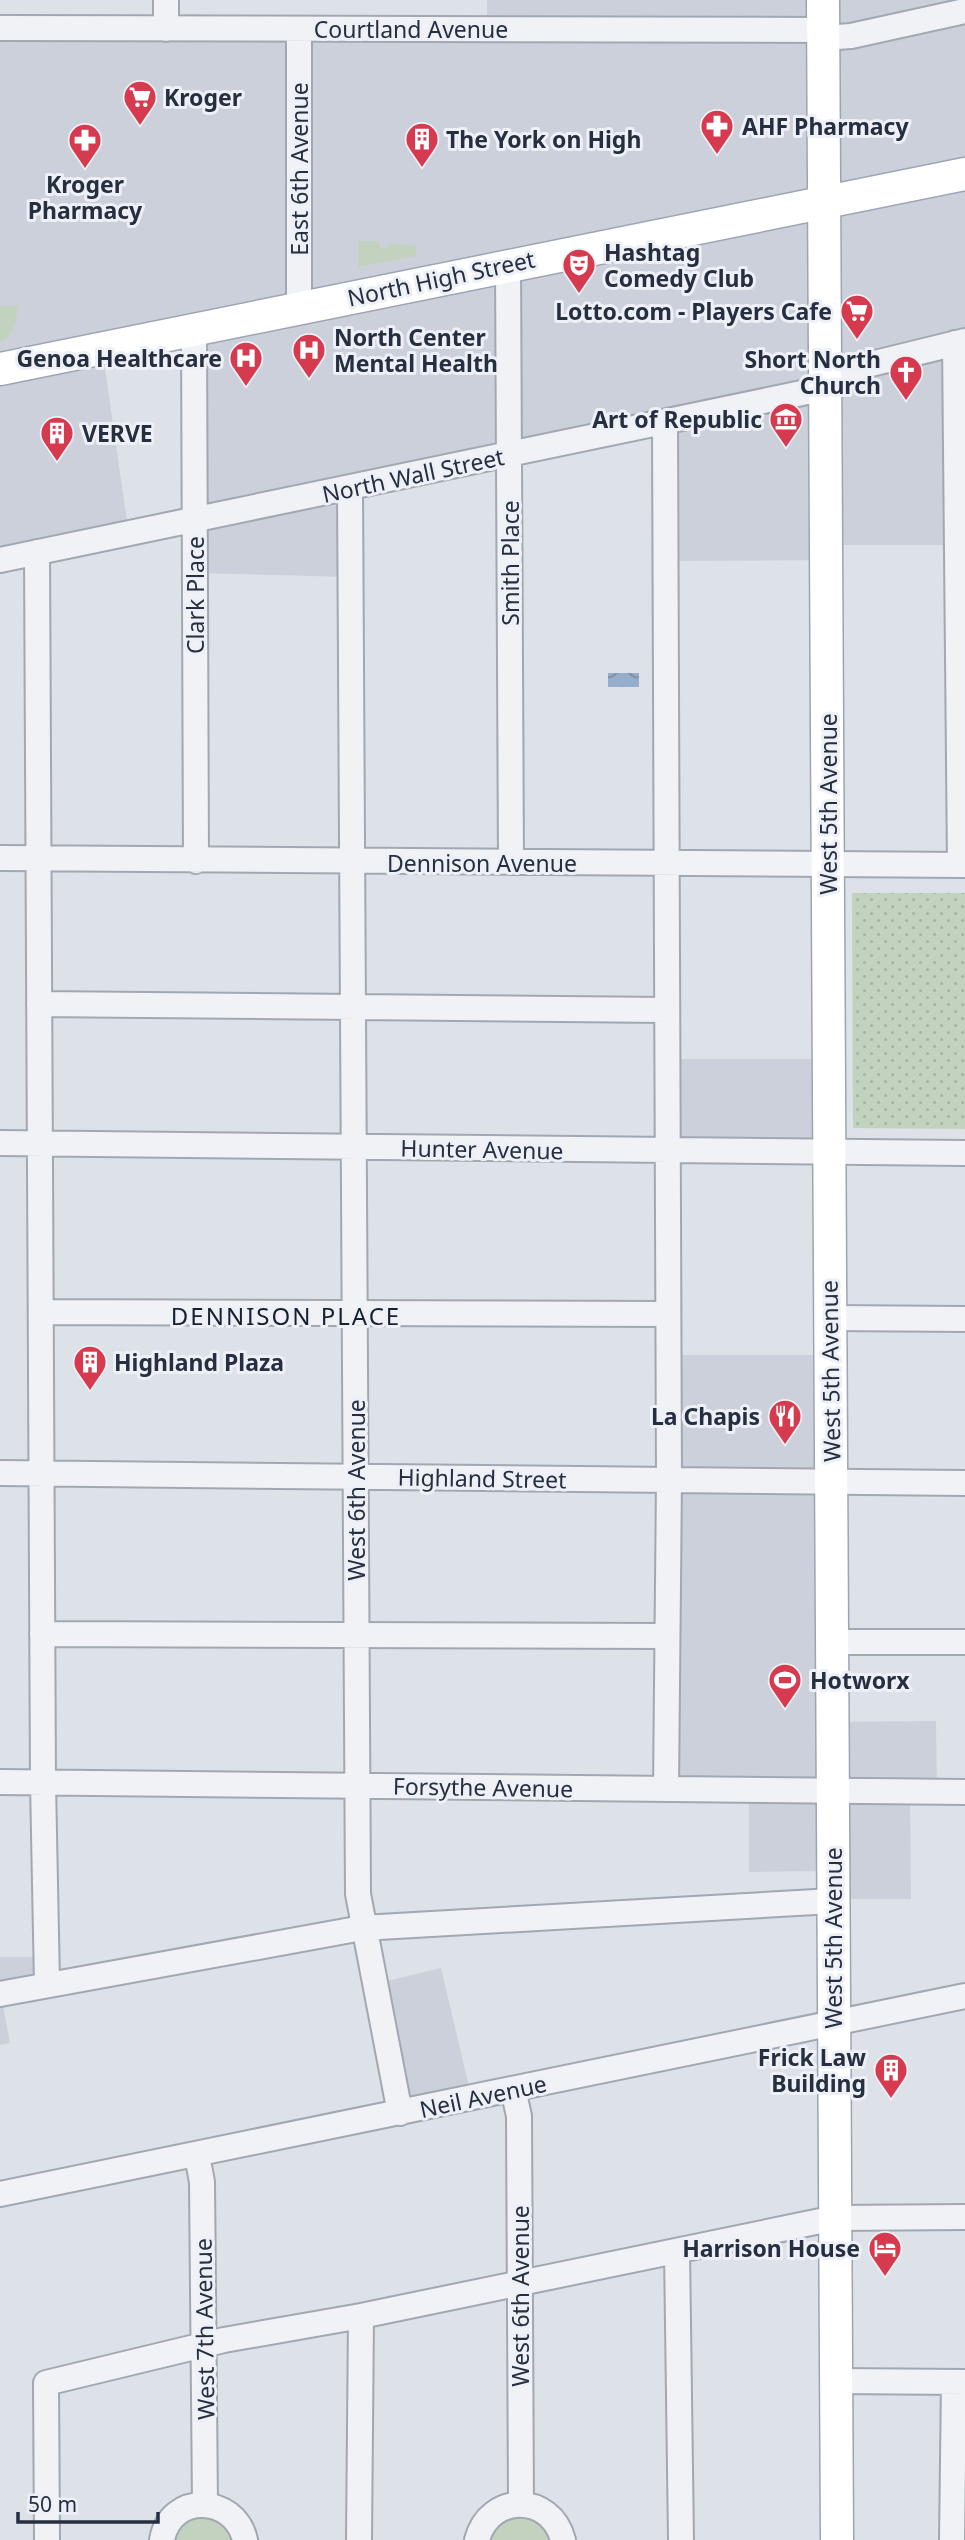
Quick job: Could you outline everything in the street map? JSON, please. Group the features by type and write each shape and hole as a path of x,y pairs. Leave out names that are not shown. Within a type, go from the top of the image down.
{"main road":[{"name":"West 5th Avenue","path":"823,23 836,2540"},
{"name":"North High Street","path":"0,369 508,264 965,174"}],"street":[{"path":"166,0 166,29"},
{"name":"Courtland Avenue","path":"0,28 299,29 823,23 851,36 965,12"},
{"name":"East 6th Avenue","path":"299,29 299,308"},
{"name":"Smith Place","path":"508,264 511,862"},
{"name":"Clark Place","path":"194,329 196,861"},
{"path":"960,342 962,865"},
{"name":"North Wall Street","path":"0,560 665,424 960,342"},
{"path":"665,424 668,1314 666,1789"},
{"name":"West 6th Avenue","path":"350,488 358,1894 362,1928 400,2113"},
{"path":"37,552 43,1783 47,1984"},
{"name":"Dennison Avenue","path":"0,858 962,865"},
{"path":"39,1004 666,1010"},
{"name":"Hunter Avenue","path":"0,1143 965,1153"},
{"path":"41,1312 668,1314"},
{"path":"830,1318 965,1319"},
{"name":"Highland Street","path":"0,1473 965,1483"},
{"path":"42,1634 667,1636"},
{"path":"832,1642 965,1642"},
{"name":"Forsythe Avenue","path":"0,1783 965,1792"},
{"path":"0,1994 362,1928 833,1901"},
{"name":"Neil Avenue","path":"0,2194 965,1996"},
{"name":"West 6th Avenue","path":"513,2089 519,2116 521,2504"},
{"name":"West 7th Avenue","path":"197,2155 202,2182 205,2504"},
{"path":"47,2540 46,2383 204,2344 361,2316 835,2218 965,2217"},
{"path":"677,2251 681,2540"},
{"path":"359,2540 361,2316"},
{"path":"835,2381 959,2382 952,2540"},
{"path":"162,2540 175,2515 194,2505 205,2504 229,2512 237,2521 245,2540"},
{"path":"477,2540 483,2524 496,2510 521,2504 541,2508 552,2517 563,2540"}],"shaded area":[{"path":"487,0 965,0 965,588 961,545 826,545 826,560 666,561 665,423 351,490 351,577 195,573 196,331 0,373 0,33 487,29"},
{"name":"VERVE","path":"103,355 128,528 0,556 0,376"},
{"path":"666,1059 829,1059 829,1152 667,1150"},
{"path":"668,1355 830,1355 833,1722 936,1721 937,1792 910,1792 911,1899 834,1899 833,1871 749,1872 749,1792 666,1789"},
{"path":"0,1957 59,1957 61,1983 1,1995 10,2043 0,2045"},
{"path":"441,1968 470,2091 403,2108 379,1983"}],"green space":[{"path":"358,241 379,241 380,248 388,248 388,244 415,245 416,256 358,267"},
{"path":"0,306 18,306 15,325 6,340 0,341"},
{"path":"852,893 965,893 965,1129 853,1128"},
{"path":"511,2504 563,2540 477,2540"},
{"path":"194,2505 245,2540 162,2540"}],"water":[{"path":"608,673 639,673 639,687 608,687"}],"place":[{"name":"Kroger","path":"140,127"},
{"name":"AHF Pharmacy","path":"717,156"},
{"name":"The York on High","path":"422,169"},
{"name":"Kroger Pharmacy","path":"85,170"},
{"name":"Hashtag Comedy Club","path":"579,295"},
{"name":"Lotto.com - Players Cafe","path":"857,341"},
{"name":"North Center Mental Health","path":"309,380"},
{"name":"Genoa Healthcare","path":"246,388"},
{"name":"Short North Church","path":"906,402"},
{"name":"Art of Republic","path":"786,449"},
{"name":"VERVE","path":"57,463"},
{"name":"Highland Plaza","path":"90,1392"},
{"name":"La Chapis","path":"785,1446"},
{"name":"Hotworx","path":"785,1710"},
{"name":"Frick Law Building","path":"891,2100"},
{"name":"Harrison House","path":"885,2278"}],"district":[{"name":"DENNISON PLACE","path":"286,1315"}]}
